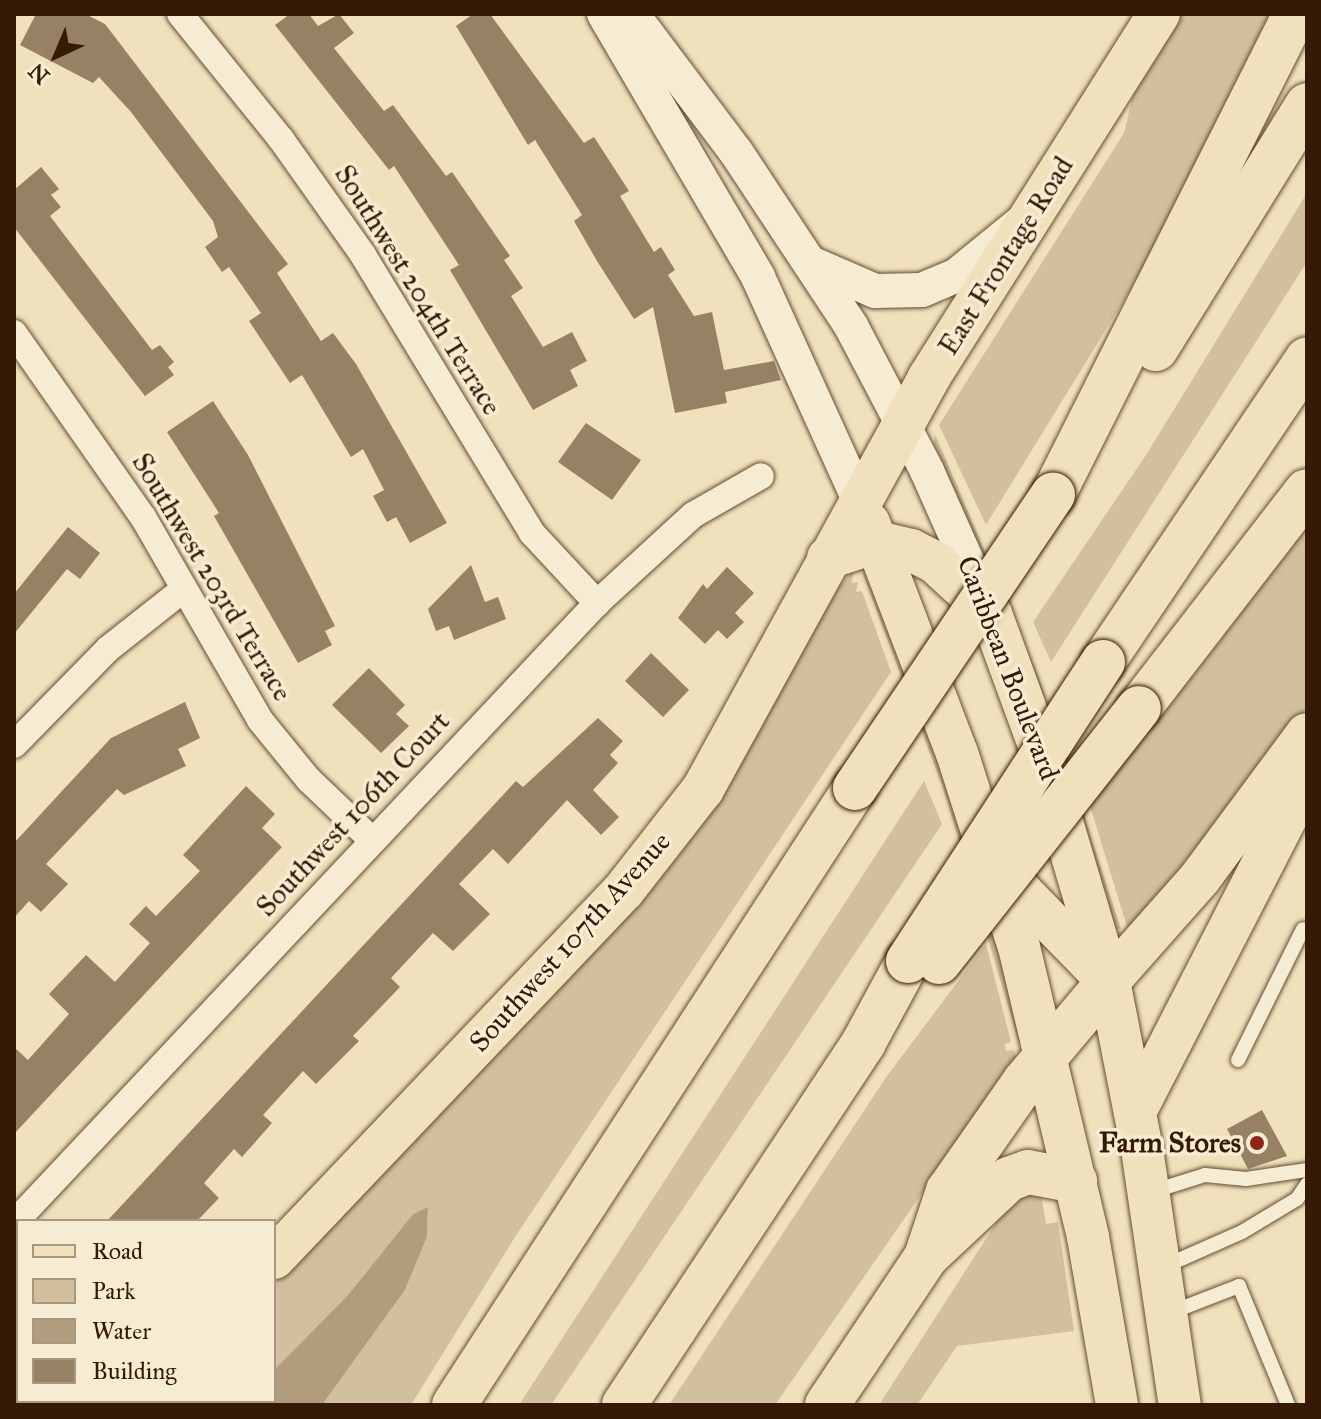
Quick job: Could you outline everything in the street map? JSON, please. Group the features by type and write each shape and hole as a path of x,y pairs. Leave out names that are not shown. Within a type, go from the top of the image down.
{"highway":[{"path":"1053,495 1295,14"},
{"path":"454,1405 855,788 1053,495 1127,394 1307,105"},
{"path":"914,974 1103,662 1307,359"},
{"path":"624,1405 864,1042 914,974 1139,708 1307,491"},
{"path":"926,1257 948,1191 1046,1055 1109,981"},
{"path":"827,1405 926,1257 1009,1179 1028,1172 1075,1181"}],"main road":[{"name":"East Frontage Road","path":"861,504 903,423 1159,14"},
{"path":"861,504 997,868 1075,1181 1117,1405"},
{"name":"Southwest 107th Avenue","path":"276,1256 664,840 731,747 828,558 861,504"},
{"path":"828,558 877,542 924,555 991,614"},
{"name":"Caribbean Boulevard","path":"991,614 1045,763 1109,981 1149,1192 1180,1405"},
{"path":"997,868 1109,981 1200,878 1307,734"},
{"path":"1135,1112 1307,777"}],"street":[{"name":"Southwest 204th Terrace","path":"180,14 340,222 532,533 597,603"},
{"path":"604,14 758,277 861,504"},
{"name":"Caribbean Boulevard","path":"632,14 813,264 903,423 991,614"},
{"path":"813,264 875,291 922,290 957,275 1032,214"},
{"name":"Southwest 203rd Terrace","path":"14,333 95,445 277,744 372,840"},
{"name":"Southwest 106th Court","path":"18,1219 597,603 693,515 761,476"},
{"path":"14,745 108,649 184,589"}],"lane":[{"path":"1238,1060 1306,929"},
{"path":"1149,1192 1205,1175 1246,1179 1307,1170"},
{"path":"1161,1268 1242,1232 1297,1199 1307,1184"},
{"path":"1168,1314 1239,1286 1288,1405"}],"green space":[{"path":"1176,14 1271,14 1203,158 1129,292 986,525 939,425 1124,133 1138,74"},
{"path":"1307,193 1307,262 1051,662 1033,622 1146,455"},
{"path":"935,434 1039,678 1121,929 1115,929 1028,666 934,444"},
{"path":"1307,528 1307,714 1138,922 1127,927 1090,806"},
{"path":"853,571 852,583 858,582 856,592 862,591 891,672 515,1237 411,1405 322,1405 405,1290 427,1237 428,1207 413,1214 348,1295 276,1368 276,1282 545,995 732,778 834,591"},
{"path":"862,572 867,576 948,784 1027,1042 1019,1043 943,788"},
{"path":"924,781 942,824 551,1405 519,1405"},
{"path":"986,944 1011,1042 1005,1044 1006,1051 1014,1050 1016,1058 775,1405 669,1405 887,1076"},
{"path":"1024,1194 1041,1195 1046,1224 1058,1222 1074,1331 957,1346 917,1405 879,1405 1002,1214"}],"water":[{"path":"428,1207 427,1237 405,1290 322,1405 249,1405 276,1403 276,1368 348,1295 413,1214"}],"building":[{"path":"36,14 85,14 105,24 288,264 277,273 321,341 333,333 356,364 447,523 410,543 396,517 387,522 373,496 384,490 363,449 351,457 302,375 290,383 249,321 261,313 229,267 222,272 205,247 218,237 213,221 131,112 99,77 93,83 20,45"},
{"path":"290,14 309,14 318,26 339,14 354,33 334,48 384,111 393,105 446,176 452,172 510,256 504,260 523,288 511,296 543,347 572,332 587,361 570,370 578,386 533,410 450,270 459,265 394,166 389,170 275,25"},
{"path":"473,14 490,14 584,143 594,137 629,191 620,196 654,252 661,247 675,270 668,275 694,316 712,312 724,370 774,361 781,380 725,392 727,403 675,413 653,307 634,319 597,261 574,221 582,215 535,140 528,145 456,26"},
{"path":"41,167 59,189 51,195 61,207 50,216 152,350 160,345 174,362 168,367 174,375 145,396 14,227 14,190"},
{"path":"213,401 248,455 335,626 325,631 332,645 298,663 214,516 219,513 167,432"},
{"path":"586,423 641,460 612,500 558,462"},
{"path":"68,527 100,553 80,579 67,569 14,634 14,594"},
{"path":"471,565 485,602 498,597 506,619 454,640 449,626 436,631 428,609"},
{"path":"727,567 754,593 735,613 744,622 727,639 718,630 705,644 678,618 703,584 707,589"},
{"path":"651,653 689,690 663,717 625,681"},
{"path":"369,668 405,705 396,714 409,726 381,753 332,705"},
{"path":"185,702 200,738 178,749 186,766 124,795 117,789 46,864 68,884 41,912 29,901 14,918 14,843 111,738"},
{"path":"598,718 623,741 610,755 618,763 593,790 619,817 601,835 567,800 508,864 493,849 459,884 490,914 453,951 433,933 391,978 400,987 353,1036 359,1041 316,1084 303,1071 263,1115 272,1123 242,1157 234,1149 204,1183 219,1198 199,1219 109,1219 516,781 523,787"},
{"path":"246,786 275,814 262,828 282,847 14,1134 14,1047 28,1060 69,1014 49,994 86,955 115,982 150,943 129,924 146,906 156,916 200,871 183,855"},
{"name":"Farm Stores","path":"1262,1110 1287,1156 1248,1169 1227,1129"}],"place":[{"name":"Farm Stores","path":"1257,1143"}]}
